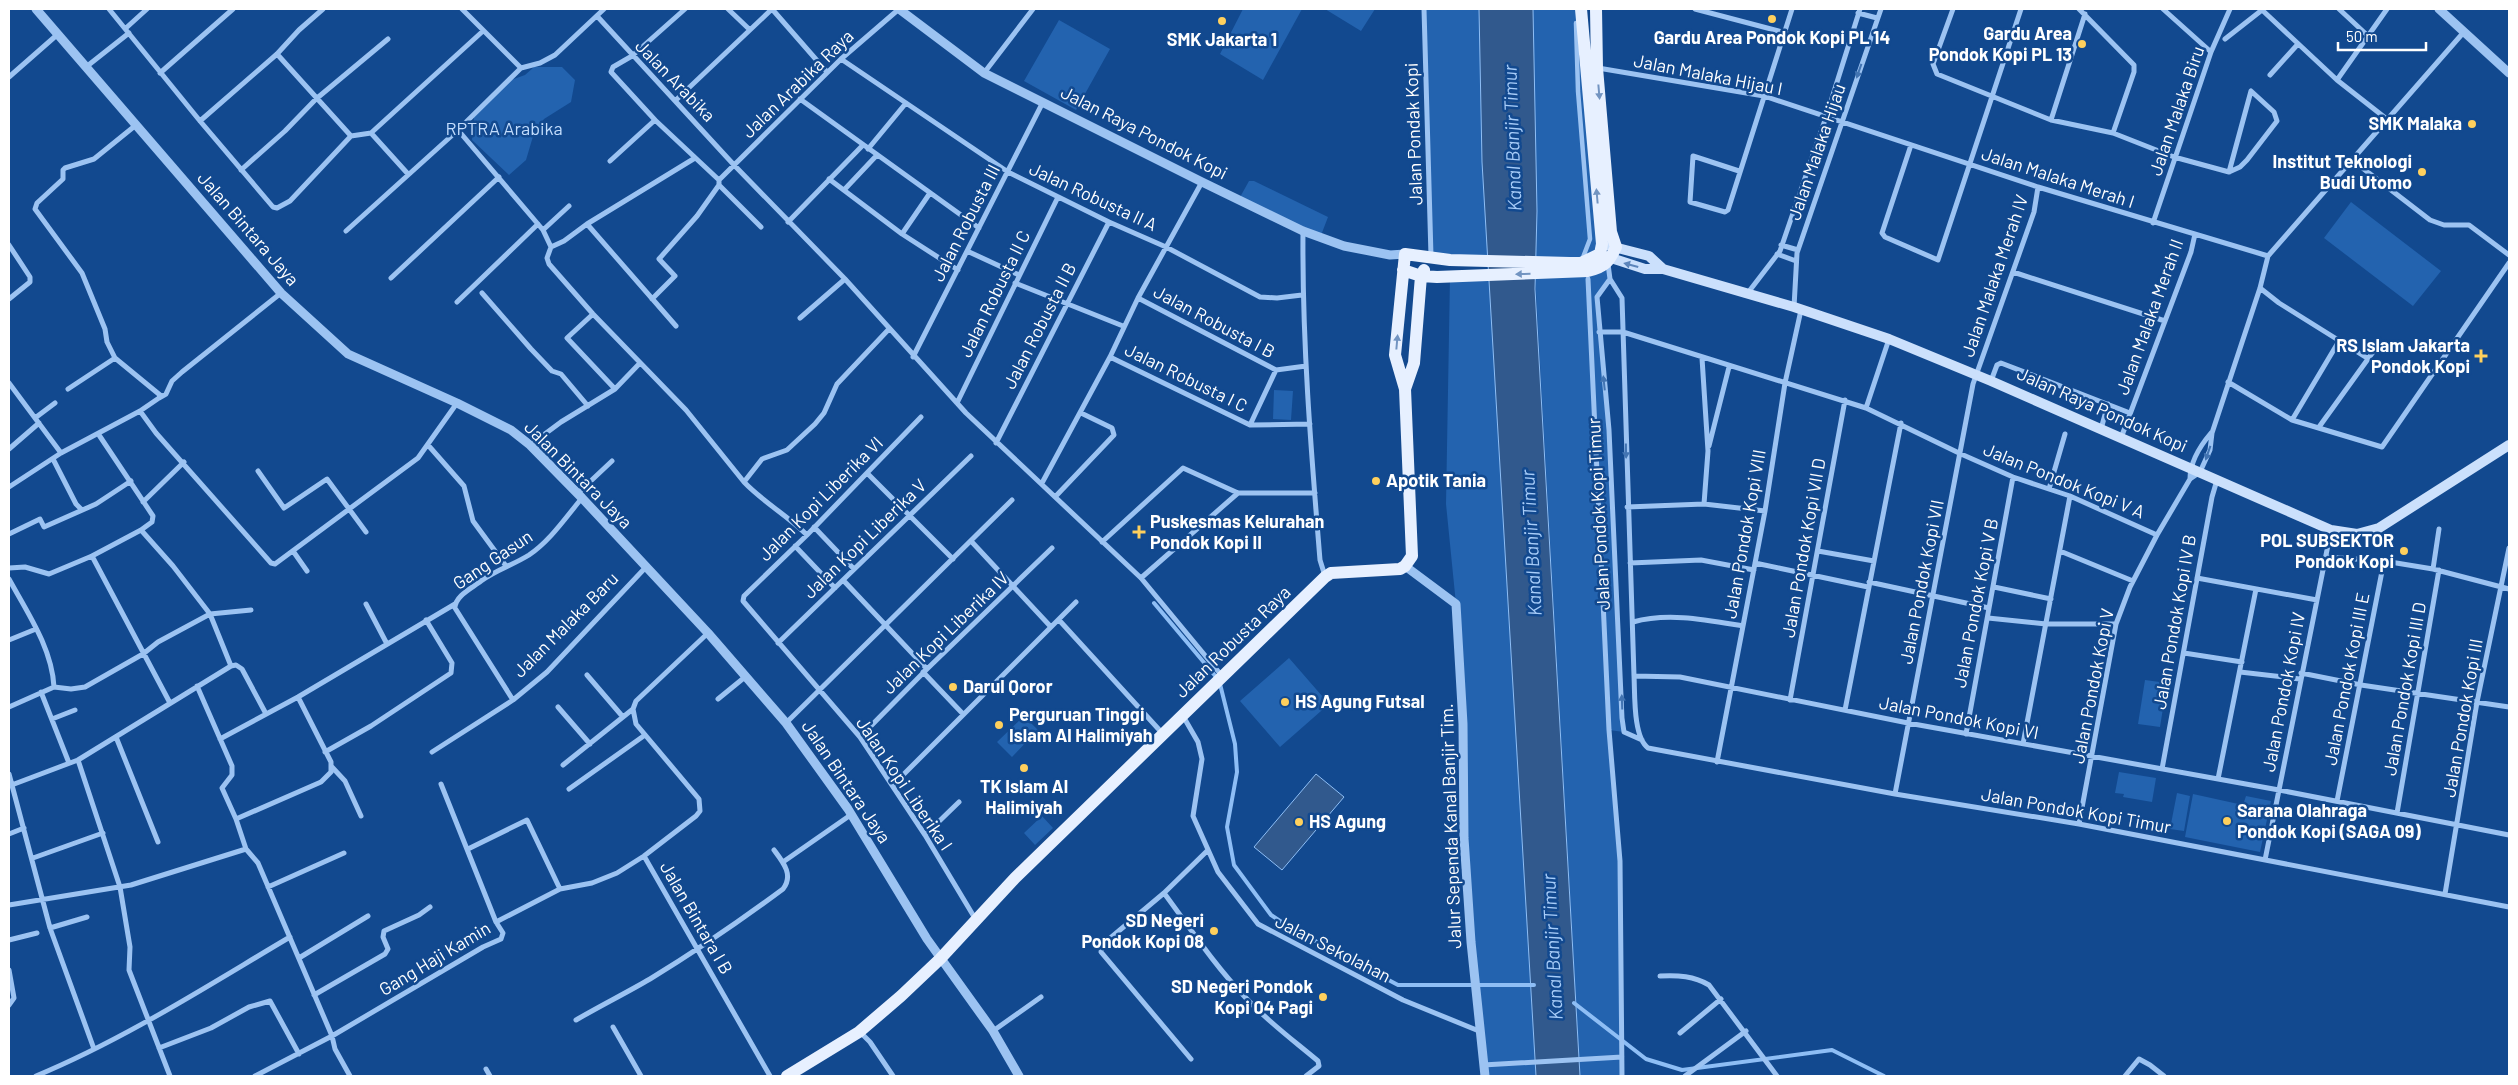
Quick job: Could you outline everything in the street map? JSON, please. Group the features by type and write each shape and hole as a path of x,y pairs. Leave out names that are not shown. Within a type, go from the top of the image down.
{"main road":[{"path":"1581,9 1608,253"},
{"path":"1596,9 1597,68 1611,232 1608,253"},
{"name":"Jalan Raya Pondok Kopi","path":"1405,254 1450,260 1600,268 1608,253 1648,256 1663,269 1889,339 1992,381 2331,530 2357,534 2379,528 2509,445"},
{"path":"1325,577 1331,573 1400,569 1405,566 1412,556 1405,389 1396,355 1405,254"},
{"path":"1405,389 1414,363 1420,276 1431,258"},
{"name":"Jalan Raya Pondok Kopi","path":"1403,270 1420,276 1450,277 1574,266"},
{"name":"Jalan Robusta Raya","path":"787,1076 859,1032 940,959 1015,878 1325,577"}],"street":[{"name":"Jalan Bintara Jaya","path":"36,9 281,293 348,354 457,402 511,430 530,445 580,496 708,633 786,723 852,814 940,959"},
{"path":"109,9 241,170 277,208 290,201 351,136 371,133 483,31"},
{"path":"86,67 128,31 148,9"},
{"path":"160,73 233,9"},
{"path":"200,121 278,54 299,30 323,9"},
{"path":"462,9 521,68"},
{"path":"346,231 458,130 521,68 540,63 555,55 604,9"},
{"path":"685,9 632,56 613,67 611,72 655,120 761,226"},
{"path":"728,9 749,29"},
{"path":"676,100 772,9 827,72"},
{"name":"Jalan Raya Pondok Kopi","path":"899,9 984,73 1303,231 1344,246 1390,255 1405,254"},
{"name":"Jalan Arabika Raya","path":"652,299 675,276 659,259 697,216 719,182 841,58 899,9"},
{"path":"984,73 1033,9"},
{"name":"Jalan Pondak Kopi","path":"1424,9 1431,258"},
{"path":"1574,266 1590,239 1578,91 1576,9"},
{"path":"1695,9 1786,33"},
{"path":"1739,171 1692,156 1690,202 1726,212 1786,33 1792,9"},
{"name":"Jalan Malaka Hijau","path":"1797,309 1796,261 1798,250 1881,9"},
{"path":"1953,9 1933,64 1934,70 1942,77 2051,120 2113,133 2174,157 2229,172 2247,160 2277,121 2274,112 2251,90 2229,172"},
{"path":"1911,145 1882,233 1885,238 1937,260 1941,257 1991,96 2021,9"},
{"path":"2079,9 2134,66 2134,72 2113,133"},
{"path":"2163,9 2211,52"},
{"name":"Jalan Malaka Biru","path":"2153,223 2211,52 2230,9"},
{"path":"2225,39 2262,9 2337,80 2388,120"},
{"path":"2339,9 2367,35"},
{"path":"2337,80 2387,9"},
{"path":"2439,9 2463,33 2509,73"},
{"path":"1859,11 1878,18"},
{"name":"Jalan Malaka Hijau","path":"1746,294 1782,245 1826,117 1859,11"},
{"path":"2051,120 2085,14"},
{"name":"Jalan Arabika","path":"597,16 734,165 845,279 957,403 996,443 1042,483 1141,578 1219,681"},
{"path":"2190,479 2210,450 2212,433 2260,288 2268,256 2463,33"},
{"path":"9,77 58,34"},
{"path":"241,170 285,131 316,99 388,39"},
{"path":"2270,75 2298,44"},
{"path":"278,54 316,99 351,136"},
{"name":"Jalan Robusta II A","path":"841,58 1008,172 1109,222 1166,247 1260,296 1276,298 1302,295"},
{"name":"Jalan Malaka Hijau I","path":"1597,68 1764,96 1842,122"},
{"path":"800,99 979,228"},
{"name":"Jalan Robusta III","path":"913,356 1044,102"},
{"path":"868,149 906,103"},
{"path":"610,161 655,120"},
{"name":"Jalan Malaka Merah I","path":"1842,122 2038,187 2268,256"},
{"path":"136,125 94,158 65,168 63,170 63,179 37,203 36,209 82,273 105,329 107,342 115,358 160,395 159,398"},
{"path":"458,130 543,230 551,247 546,261 593,314 696,421 753,492 788,517 807,535"},
{"path":"371,133 408,174"},
{"path":"788,222 863,145"},
{"path":"844,190 877,155"},
{"path":"551,247 564,241 587,224 695,158"},
{"path":"2352,160 2430,220 2444,225 2469,225 2509,254"},
{"path":"391,278 499,177"},
{"path":"829,179 902,234 958,270"},
{"path":"1042,483 1110,357 1123,326 1202,182"},
{"name":"Jalan Malaka Merah IV","path":"1976,375 2034,212 2038,187"},
{"path":"902,234 930,193"},
{"name":"Jalan Robusta II C","path":"957,403 1058,197"},
{"path":"543,230 569,206"},
{"name":"Jalan Robusta II B","path":"996,443 1109,222"},
{"path":"457,302 538,224"},
{"path":"587,224 676,326"},
{"path":"1303,231 1302,295 1306,366 1320,560 1325,577"},
{"name":"Jalan Malaka Merah II","path":"2120,438 2191,252 2195,234"},
{"path":"9,245 30,277 30,282 9,299"},
{"path":"1782,245 1798,250"},
{"path":"968,251 1019,275"},
{"name":"Jalan Pondok Kopi Timur","path":"1608,253 1610,279 1622,298 1627,508 1636,724 1644,745 1651,749 1717,762 2079,824 2509,907"},
{"path":"1777,254 1796,261"},
{"name":"Jalan Raya Pondok Kopi","path":"1390,255 1403,270"},
{"path":"2228,382 2292,420 2378,447 2382,446 2509,263"},
{"path":"2013,272 2165,321"},
{"path":"800,318 845,279"},
{"path":"1588,279 1609,730 1620,861 1622,1076"},
{"name":"Jalan Pondok Kopi Timur","path":"1610,279 1597,296 1609,430 1622,718 1624,732 1642,740"},
{"path":"1015,284 1067,302 1123,326"},
{"path":"2260,288 2367,358"},
{"path":"482,292 552,371 561,374 588,406"},
{"path":"9,487 61,454 99,435 166,394 172,381 182,372 281,293"},
{"name":"Jalan Robusta I B","path":"1138,298 1276,370 1306,366"},
{"name":"Jalan Pondok Kopi VIII","path":"1717,762 1756,563 1797,309"},
{"path":"593,314 567,338 615,389"},
{"path":"744,482 762,460 787,450 815,424 824,413 837,384 889,329"},
{"name":"Jalan Pondok Kopi V A","path":"1599,332 1624,332 1729,367 1845,400 1901,423 1961,454 2014,477 2070,496 2157,535"},
{"path":"1866,408 1889,339"},
{"path":"2292,420 2339,341"},
{"path":"2319,427 2373,352"},
{"name":"Jalan Robusta I C","path":"1110,357 1250,425 1310,424"},
{"path":"68,389 115,358"},
{"path":"1702,358 1708,452 1704,504"},
{"path":"530,445 615,389 640,363"},
{"path":"1992,381 1998,365 2001,363 2130,414"},
{"path":"1708,452 1729,367"},
{"path":"1250,425 1276,370"},
{"name":"Jalan Pondok Kopi VII","path":"1895,794 1976,375"},
{"path":"9,383 61,454"},
{"name":"Jalan Pondok Kopi VII D","path":"1790,700 1845,400"},
{"path":"140,411 156,432 271,563 274,564 418,458 457,402"},
{"path":"35,418 55,403"},
{"path":"2101,429 2108,404"},
{"path":"1055,497 1114,435 1112,428 1081,413"},
{"path":"1705,414 1717,415"},
{"name":"Jalan Kopi Liberika VI","path":"743,601 744,596 807,535 921,417"},
{"path":"9,449 39,423"},
{"path":"1845,710 1901,423"},
{"path":"2195,470 2202,444 2212,433"},
{"path":"2049,490 2065,434"},
{"path":"9,568 30,568 49,574 92,556 140,530 153,519 131,481 99,435"},
{"path":"428,445 464,486 473,521 506,566"},
{"name":"Jalan Kopi Liberika V","path":"778,643 971,456"},
{"path":"53,459 76,504 82,510"},
{"name":"Gang Gasun","path":"513,700 454,608 455,604 481,581 528,555 543,543 580,496 612,461"},
{"path":"143,502 184,462"},
{"path":"1102,542 1180,469 1188,469 1238,493 1315,493"},
{"name":"Jalan Pondok Kopi V","path":"2079,824 2116,624 2133,581 2195,470"},
{"path":"258,471 282,507 287,507 327,479 366,532"},
{"path":"867,473 953,559"},
{"name":"Jalan Pondok Kopi V B","path":"1966,734 2014,477"},
{"name":"Jalan Pondok Kopi IV B","path":"2162,769 2212,497 2217,480"},
{"path":"9,534 40,519 44,527 96,504 131,481"},
{"path":"1141,578 1238,493"},
{"path":"2023,744 2070,496"},
{"path":"786,723 1012,500"},
{"path":"1627,508 1704,504 1765,511"},
{"path":"814,527 854,569"},
{"path":"2433,569 2439,529"},
{"path":"140,530 174,566 210,614 230,666"},
{"name":"Jalan Pondok Kopi IV","path":"2265,860 2331,530"},
{"path":"971,541 1051,627"},
{"path":"795,546 835,588"},
{"name":"Jalan Kopi Liberika IV","path":"860,738 925,670 1052,548"},
{"name":"Jalan Pondok Kopi III","path":"2445,894 2477,702 2509,548"},
{"path":"293,551 307,571"},
{"path":"1818,551 1874,561"},
{"path":"2060,551 2133,581"},
{"path":"92,556 170,703"},
{"path":"2326,557 2384,561 2439,570 2509,589"},
{"path":"1630,563 1701,560 1754,570"},
{"name":"Jalan Pondok Kopi III E","path":"2337,801 2384,561"},
{"path":"1756,563 1814,576 1933,596 1989,608"},
{"name":"Jalur Sependa Kanal Banjir Tim.","path":"1405,566 1456,604 1463,724 1464,838 1477,1009 1485,1076"},
{"name":"Jalan Malaka Baru","path":"432,752 513,700 547,672 646,567"},
{"name":"Jalan Pondok Kopi III D","path":"2397,813 2439,570"},
{"path":"2197,578 2317,600"},
{"path":"843,580 963,714"},
{"path":"10,583 36,628 54,676 54,687"},
{"path":"1994,587 2051,599"},
{"path":"2218,779 2256,589"},
{"name":"Jalan Kopi Liberika I","path":"743,601 860,738 925,835 976,920"},
{"path":"893,785 1076,602"},
{"path":"366,604 387,644"},
{"path":"220,738 265,712 298,697 455,604"},
{"path":"9,706 54,687 71,689 85,687 143,654 158,642 210,614 251,610"},
{"path":"1633,622 1646,618 1694,618 1743,626"},
{"path":"1988,618 2046,624 2116,624"},
{"path":"325,752 371,726 451,673 452,663 426,620"},
{"path":"1059,620 1163,734"},
{"path":"9,640 36,628"},
{"path":"563,766 632,709 636,701 708,633"},
{"path":"2184,653 2242,662"},
{"path":"10,786 78,760 230,666 236,665 242,669 265,712"},
{"path":"2240,672 2301,676 2509,707"},
{"path":"587,675 623,717"},
{"path":"718,699 746,676"},
{"name":"Jalan Pondok Kopi VI","path":"1634,676 1680,677 1731,689 1908,723 2279,790 2509,835"},
{"path":"197,686 233,771 222,788 236,819 246,849 258,864 332,1036 335,1049 350,1076"},
{"path":"41,692 69,763"},
{"path":"298,697 332,767 345,781 361,816"},
{"path":"558,707 590,744"},
{"name":"Jalan Bintara I B","path":"632,709 636,724 699,799 700,804 696,816 644,856 770,1076"},
{"path":"52,719 75,710"},
{"name":"Jalan Sekolahan","path":"1183,715 1198,742 1202,759 1193,816 1218,872 1258,924 1266,930 1403,1000 1479,1031"},
{"path":"570,789 645,734"},
{"path":"116,737 158,842"},
{"path":"78,760 120,887 130,947 129,970 170,1076"},
{"path":"236,819 321,782 329,776 332,767"},
{"path":"9,774 10,786 33,858 50,928 94,1049"},
{"path":"441,784 496,922"},
{"path":"925,835 960,802"},
{"path":"783,862 852,814"},
{"path":"468,849 527,820 560,889"},
{"path":"9,834 24,828"},
{"path":"33,858 103,833"},
{"path":"9,905 120,887 210,862 246,849"},
{"path":"576,1020 648,980 697,949 733,926 783,889 789,882 789,876 783,862 774,850"},
{"path":"1191,1059 1101,952 1102,945 1164,893 1207,851"},
{"path":"268,887 344,853"},
{"name":"Gang Haji Kamin","path":"332,1036 483,947 501,939 503,933 496,922 560,889 606,878 644,856"},
{"path":"1164,893 1221,971 1245,998 1268,1020 1318,1061 1319,1066 1316,1070 1306,1076"},
{"path":"314,995 385,954 388,949 383,937 384,931 419,915 430,907"},
{"path":"299,958 368,916"},
{"path":"50,928 87,917"},
{"path":"9,940 37,932"},
{"path":"36,1076 148,1021 290,937"},
{"path":"940,959 992,1031 1019,1076"},
{"path":"9,970 14,998 9,1005"},
{"path":"1660,976 1700,980 1709,985 1746,1031 1778,1076"},
{"path":"992,1031 1041,997"},
{"path":"1680,1033 1721,999"},
{"path":"159,1048 212,1028 249,1007 270,1001 299,1054"},
{"path":"613,1027 641,1076"},
{"path":"1685,1076 1746,1031"},
{"path":"859,1032 870,1042 893,1076"},
{"path":"255,1076 332,1036"},
{"path":"1483,1064 1622,1057"},
{"path":"2125,1076 2139,1059 2164,1076"},
{"path":"486,1069 490,1076"}],"green space":[{"path":"1243,9 1302,9 1263,80 1220,54"},
{"path":"1325,9 1375,9 1361,31"},
{"path":"1424,9 1581,9 1602,244 1581,263 1431,258"},
{"path":"1059,20 1110,49 1076,110 1024,81"},
{"name":"RPTRA Arabika","path":"534,67 562,67 575,80 571,102 544,119 534,133 526,160 509,175 472,140 474,117 511,80 525,75"},
{"path":"1249,181 1254,181 1328,217 1320,238 1239,199"},
{"path":"2351,202 2441,271 2413,306 2324,238"},
{"path":"1608,264 1610,279 1597,297 1609,430 1624,732 1609,730 1620,861 1622,1076 1580,1076 1535,274"},
{"path":"1489,273 1536,1076 1485,1076 1477,1009 1456,604 1446,504 1450,277"},
{"path":"1274,390 1293,391 1291,420 1273,419"},
{"name":"HS Agung Futsal","path":"1289,658 1329,704 1280,747 1240,701"},
{"path":"2145,680 2167,683 2160,727 2138,724"},
{"path":"1024,716 1038,730 1012,757 997,742"},
{"path":"2119,772 2156,778 2152,802 2123,797 2124,794 2115,793"},
{"name":"Sarana Olahraga Pondok Kopi (SAGA 09)","path":"2177,793 2190,796 2184,831 2170,829"},
{"name":"Sarana Olahraga Pondok Kopi (SAGA 09)","path":"2193,794 2243,805 2246,796 2271,801 2260,852 2185,837"},
{"path":"1042,816 1053,828 1035,845 1024,833"}],"water":[{"name":"Kanal Banjir Timur","path":"1479,9 1533,9 1537,211 1535,289 1580,1076 1536,1076 1482,162"},
{"name":"HS Agung","path":"1316,774 1344,797 1282,870 1254,847"}],"waterway":[{"path":"1154,603 1217,678"},
{"name":"Kanal Banjir Timur","path":"1220,684 1235,744 1237,772 1227,827 1234,865 1271,915 1289,927 1398,985 1534,985"},
{"name":"Kanal Banjir Timur","path":"1574,1003 1646,1059 1682,1070 1832,1050 1884,1076"}],"place":[{"name":"Gardu Area Pondok Kopi PL 14","path":"1772,19"},
{"name":"SMK Jakarta 1","path":"1222,21"},
{"name":"Gardu Area Pondok Kopi PL 13","path":"2082,44"},
{"name":"SMK Malaka","path":"2472,124"},
{"name":"Institut Teknologi Budi Utomo","path":"2422,172"},
{"name":"RS Islam Jakarta Pondok Kopi","path":"2481,356"},
{"name":"Apotik Tania","path":"1376,481"},
{"name":"Puskesmas Kelurahan Pondok Kopi II","path":"1139,532"},
{"name":"POL SUBSEKTOR Pondok Kopi","path":"2404,551"},
{"name":"Darul Qoror","path":"953,687"},
{"name":"HS Agung Futsal","path":"1285,702"},
{"name":"Perguruan Tinggi Islam Al Halimiyah","path":"999,725"},
{"name":"TK Islam Al Halimiyah","path":"1024,768"},
{"name":"Sarana Olahraga Pondok Kopi (SAGA 09)","path":"2227,821"},
{"name":"HS Agung","path":"1299,822"},
{"name":"SD Negeri Pondok Kopi 08","path":"1214,931"},
{"name":"SD Negeri Pondok Kopi 04 Pagi","path":"1323,997"}]}
